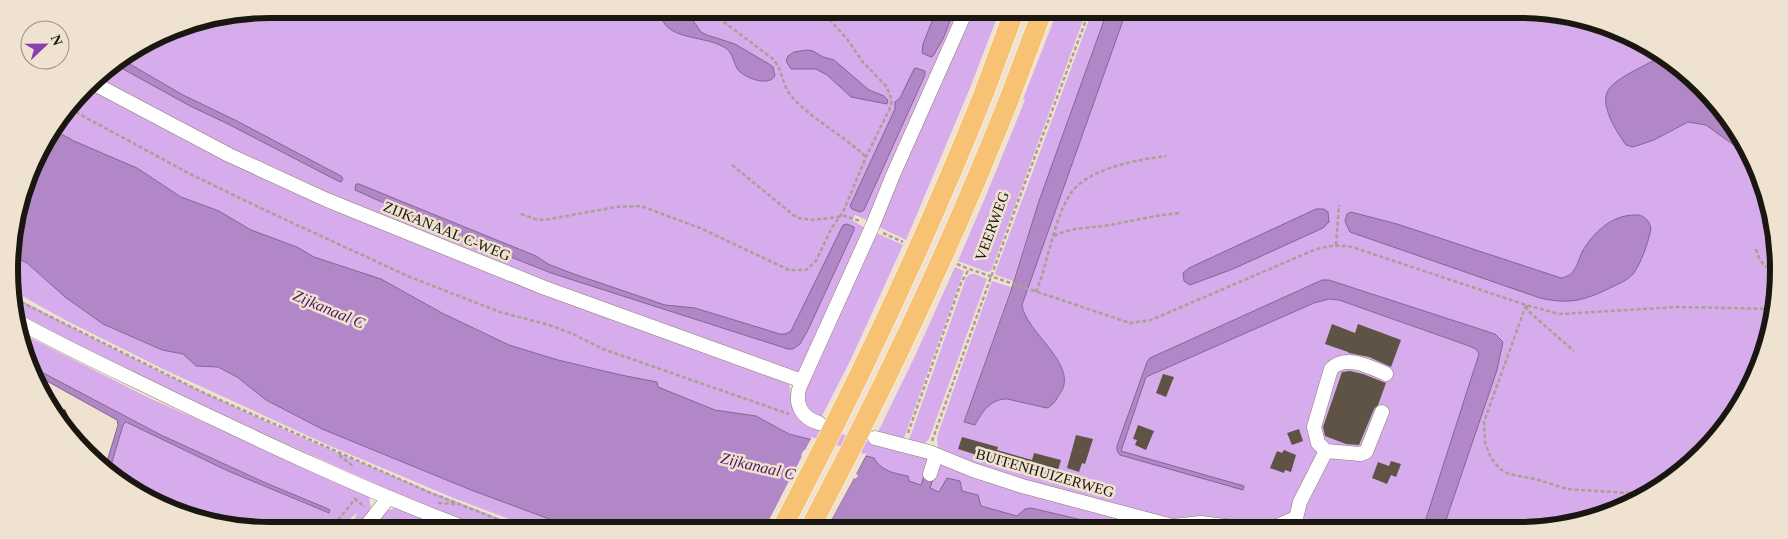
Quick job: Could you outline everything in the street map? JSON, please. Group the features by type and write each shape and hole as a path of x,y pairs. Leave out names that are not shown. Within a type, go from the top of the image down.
{"highway":[{"path":"785,522 820,457 933,217 984,93 1012,18"},
{"path":"813,522 882,390 928,292 971,194 1040,18"}],"street":[{"path":"819,423 805,416 798,402 798,391 872,228 893,175 963,18"},
{"name":"ZIJKANAAL C-WEG","path":"97,85 229,155 326,200 536,285 802,382"},
{"path":"23,325 256,439 450,522"},
{"path":"1382,412 1366,452 1354,454 1326,451 1318,443 1314,434 1314,427 1331,368 1344,361 1363,365 1386,374"},
{"path":"875,438 905,445"},
{"name":"BUITENHUIZERWEG","path":"905,445 1022,486 1155,522"},
{"path":"1297,522 1300,502 1326,451"},
{"path":"930,474 932,453"},
{"path":"370,522 389,497"}],"path":[{"path":"719,18 773,59 780,68 790,96 866,157"},
{"path":"521,214 535,219 550,220 616,207 641,206 678,219 795,271 806,270 814,265 831,229 841,216 866,157 889,110 891,96 887,87 862,60 828,18"},
{"name":"VEERWEG","path":"932,453 991,277 1087,18"},
{"path":"74,111 184,171 253,205 443,291 500,312 549,325 571,333 610,352 783,413 805,416"},
{"path":"1036,292 1068,199 1081,182 1100,172 1142,160 1166,156"},
{"path":"732,165 797,218 814,220 841,216 854,218 904,243"},
{"path":"1336,245 1340,205"},
{"path":"1054,236 1069,231 1105,226 1144,217 1180,213"},
{"path":"956,264 1124,322 1141,323 1312,251 1336,245 1352,247 1553,313 1565,314 1679,307 1767,309"},
{"path":"1756,249 1762,264 1770,269"},
{"path":"905,445 961,283 968,269"},
{"path":"20,301 202,392 422,489 505,522"},
{"path":"1526,305 1528,311 1574,351"},
{"path":"1526,305 1484,422 1485,443 1491,458 1509,474 1539,480 1568,489 1635,493"},
{"path":"336,522 355,499 376,514"}],"shaded area":[{"path":"253,18 956,18 869,221 855,215 852,220 865,228 801,370 796,372 562,288 276,174 100,83 129,60 158,43 204,26"},
{"path":"965,18 997,18 970,88 906,240 877,226"},
{"path":"1055,18 1084,18 991,271 987,272 958,261 1025,100 1023,99"},
{"path":"1090,18 1105,18 1039,201 1013,281 995,273"},
{"path":"1124,18 1535,18 1568,22 1600,31 1630,43 1659,60 1697,91 1728,129 1745,158 1757,188 1766,220 1770,253 1770,286 1766,319 1757,351 1737,396 1708,436 1685,459 1659,479 1630,496 1584,513 1535,521 1446,522 1497,370 1503,342 1495,334 1329,280 1322,280 1150,358 1146,377 1314,303 1329,299 1339,300 1476,349 1479,354 1478,359 1425,522 1172,522 978,468 938,449 937,438 992,281 1011,287 964,422 975,425 991,403 997,400 1012,399 1052,406 1063,390 1064,379 1061,369 1025,315 1022,305"},
{"path":"95,87 227,157 788,382 794,410 808,424 872,443 873,441 938,462 1146,522 830,522 854,478 813,440 789,434 756,416 715,410 658,387 656,382 558,360 509,345 442,313 381,279 314,257 297,247 251,230 219,211 181,197 137,168 58,132 80,103"},
{"path":"874,232 903,245 851,359 820,420 808,408 803,392"},
{"path":"18,259 27,263 65,297 103,324 161,350 183,354 196,366 218,367 237,377 266,400 323,429 471,490 557,522 517,522 451,497 328,445 165,370 67,321 19,294"},
{"path":"955,267 964,271 904,438 903,440 876,436 915,356"},
{"path":"970,274 987,279 929,439 924,444 909,440 966,278"},
{"path":"20,299 138,361 263,420 390,475 510,522 466,522 416,502 182,397 108,361 22,315"},
{"path":"26,336 147,397 369,496 371,510 361,522 353,522 358,512 346,522 270,522 220,517 188,508 143,488 111,465 123,425 126,422 228,471 328,513 329,510 161,435 39,371"},
{"path":"398,507 436,522 376,522 386,511"}],"water":[{"path":"661,18 690,18 701,32 735,44 769,64 773,67 775,76 767,81 762,81 746,76 738,70 731,54 724,47 685,36 668,27"},
{"path":"933,18 951,18 943,39 933,56 922,53 923,44"},
{"path":"1105,18 1124,18 1022,305 1032,327 1058,360 1063,372 1064,383 1060,394 1047,408 1007,399 996,401 987,407 975,425 964,422 1011,290 1039,201"},
{"path":"807,50 834,60 869,90 884,96 888,100 887,104 851,97 827,75 816,69 791,69 786,61 788,56 794,52"},
{"path":"1657,59 1659,60 1685,80 1708,103 1728,129 1739,148 1706,125 1688,122 1654,140 1633,147 1626,145 1610,118 1607,110 1606,95 1613,84"},
{"path":"126,62 183,95 235,120 341,176 343,179 341,182 338,181 190,106 120,67"},
{"path":"916,68 925,71 925,75 864,210 860,212 852,209 850,206 895,109 895,102 900,98"},
{"name":"Zijkanaal C","path":"58,132 137,168 181,197 219,211 251,230 297,247 314,257 381,279 442,313 509,345 558,360 657,382 658,387 715,410 756,416 789,434 813,440 823,522 557,522 471,490 322,429 266,400 237,377 218,367 196,366 183,354 162,350 103,324 65,297 27,263 19,259 22,220 26,204 43,158"},
{"path":"356,184 536,256 548,264 571,273 665,305 695,308 780,334 791,331 843,225 847,224 854,227 854,230 808,330 800,344 793,349 788,349 551,273 458,236 355,190"},
{"path":"1316,209 1324,209 1328,212 1329,222 1323,228 1233,269 1190,285 1184,281 1183,273 1189,268"},
{"path":"1351,212 1397,224 1561,278 1573,272 1582,252 1597,232 1618,218 1641,215 1649,222 1651,228 1642,258 1636,270 1629,278 1586,298 1561,301 1540,298 1350,232 1345,221 1347,214"},
{"path":"1322,280 1329,280 1495,334 1503,342 1497,370 1446,522 1425,522 1479,354 1476,349 1339,300 1329,299 1314,303 1146,377 1121,451 1244,486 1243,490 1120,455 1117,451 1117,446 1150,358"},
{"path":"39,371 161,435 326,508 330,510 329,513 228,471 126,422 123,425 111,465 107,462 118,425 117,420 42,378"},
{"path":"866,456 874,458 880,466 893,473 908,476 909,481 921,485 925,473 934,476 930,488 939,492 947,478 960,481 962,491 978,495 981,506 1017,516 1025,509 1031,508 1091,522 830,522 854,478 856,479 856,474"}],"pier":[{"path":"812,437 864,454 867,453 856,474 858,475 856,479 854,478 830,522 768,522 793,473 774,463 794,472"}],"building":[{"path":"1332,324 1355,333 1358,324 1401,340 1391,367 1369,357 1349,353 1325,344"},
{"path":"1350,371 1386,383 1359,445 1346,444 1325,436 1323,427 1342,372"},
{"path":"1163,374 1174,377 1166,397 1156,393"},
{"path":"65,409 71,422 70,423 61,411"},
{"path":"1138,425 1154,431 1146,450 1135,445 1137,440 1133,439"},
{"path":"1299,429 1303,441 1292,445 1287,433"},
{"path":"1076,435 1093,439 1085,464 1082,463 1079,472 1067,468"},
{"path":"962,437 998,447 997,450 1032,460 1034,453 1061,460 1056,477 1044,474 1043,476 958,449"},
{"path":"1284,450 1296,455 1291,472 1285,470 1284,473 1270,468 1277,451 1282,453"},
{"path":"1391,461 1401,464 1396,477 1391,475 1387,484 1372,478 1378,462 1389,466"}]}
